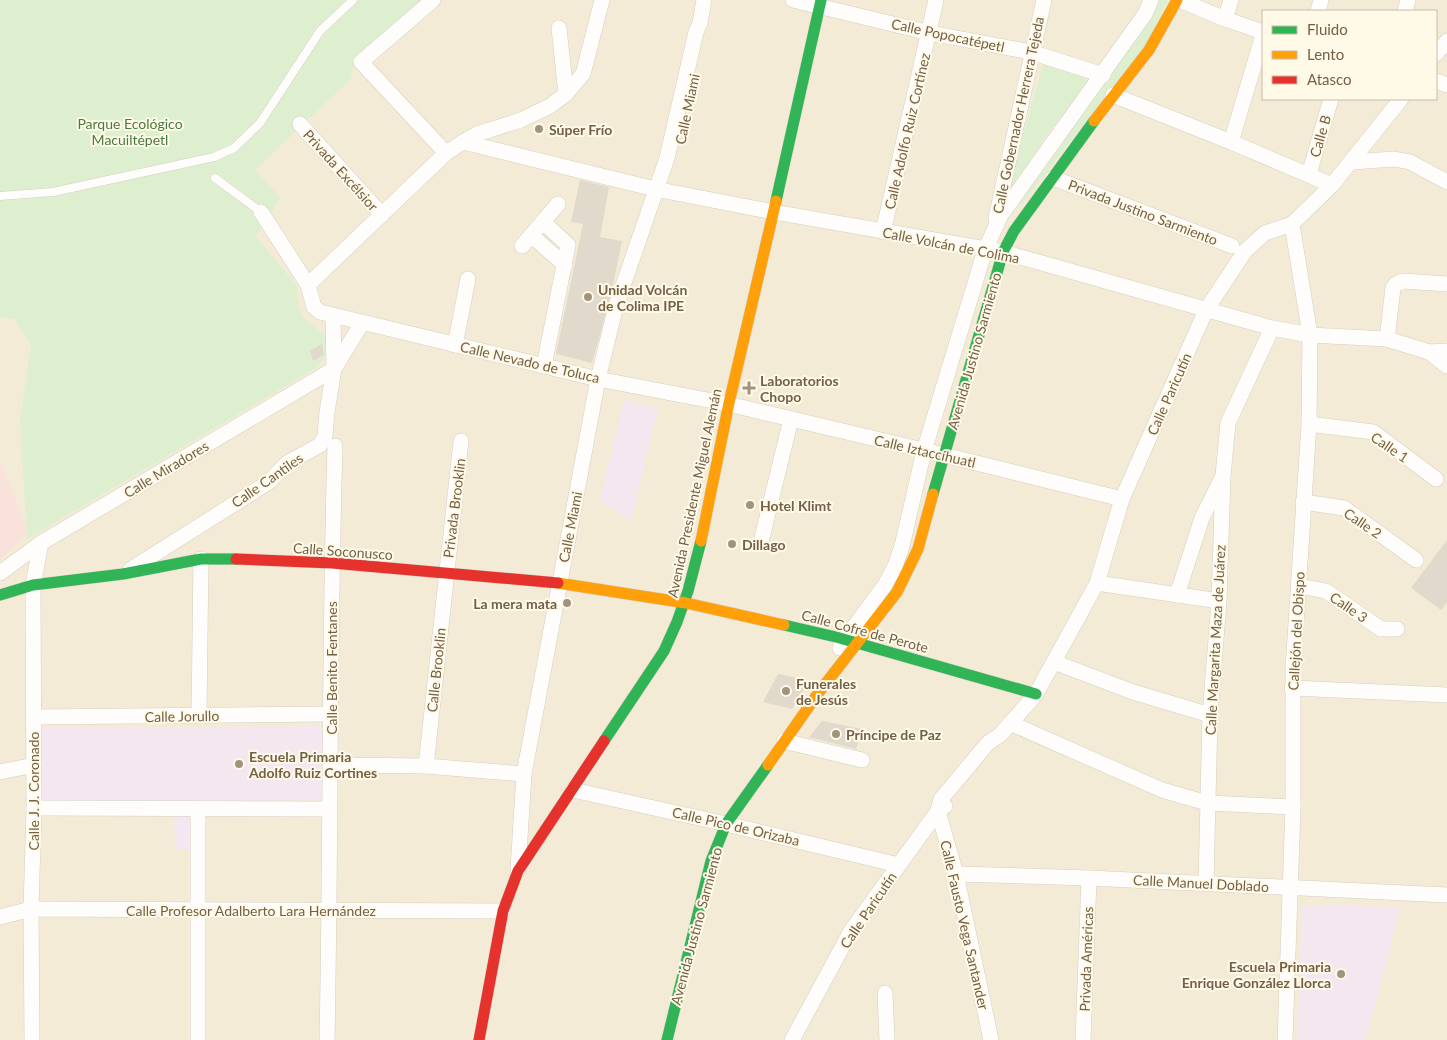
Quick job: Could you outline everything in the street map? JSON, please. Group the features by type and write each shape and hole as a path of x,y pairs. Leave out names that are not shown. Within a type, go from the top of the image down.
{"street":[{"path":"433,0 361,62 446,153"},
{"path":"308,285 446,153 477,134 521,120 550,106 566,94 583,74 602,0"},
{"name":"Calle Miami","path":"518,871 524,774 598,379 616,306 667,158 704,0"},
{"name":"Calle Popocatépetl","path":"793,0 820,3 930,33 1031,52 1103,75"},
{"name":"Calle Adolfo Ruiz Cortínez","path":"883,232 930,33 936,0"},
{"name":"Calle Gobernador Herrera Tejeda","path":"993,230 1044,0"},
{"name":"Avenida Justino Sarmiento","path":"667,1040 711,861 726,824 819,692 895,566 902,546 924,451 985,250 993,230 1001,215 1145,14 1151,0"},
{"path":"1179,0 1262,34"},
{"name":"Avenida Justino Sarmiento","path":"851,641 897,592 918,550 1003,252 1014,231 1113,95 1149,50 1179,0"},
{"path":"1225,19 1231,0"},
{"name":"Avenida Presidente Miguel Alemán","path":"480,1040 504,911 518,871 664,651 686,603 694,574 728,404 774,212 820,3"},
{"path":"559,28 566,94"},
{"path":"1232,142 1262,37"},
{"path":"1437,53 1447,41"},
{"path":"1113,95 1232,142 1332,185"},
{"name":"Calle B","path":"1309,174 1331,100"},
{"name":"Calle Paricutín","path":"792,1040 850,931 938,811 941,799 988,743 1000,735 1036,694 1097,583 1122,499 1206,310 1245,251 1265,233 1292,224 1332,185 1400,100"},
{"name":"Privada Excélsior","path":"300,124 382,215"},
{"path":"499,152 501,126"},
{"name":"Calle Volcán de Colima","path":"462,142 655,189 883,232 1003,252 1272,328 1310,335 1387,339 1429,352 1447,352"},
{"path":"1352,162 1402,160 1410,162 1447,182"},
{"name":"Privada Justino Sarmiento","path":"1054,178 1232,246"},
{"path":"558,204 527,240 565,265"},
{"path":"261,212 308,285 314,308 333,316 334,369"},
{"path":"543,222 568,245 544,366"},
{"name":"Callejón del Obispo","path":"1285,1040 1293,808 1292,688 1309,424 1310,335 1292,224"},
{"path":"455,345 468,279"},
{"path":"1387,339 1393,288 1396,284 1402,281 1447,284"},
{"name":"Calle Nevado de Toluca","path":"333,316 598,379 728,404"},
{"name":"Calle Miradores","path":"0,573 41,543 334,369 362,323"},
{"name":"Calle Margarita Maza de Juárez","path":"1206,884 1210,715 1219,601 1223,476 1228,423 1272,328"},
{"name":"Calle Volcán de Colima","path":"1429,352 1447,366"},
{"name":"Calle Cantiles","path":"123,574 269,482 287,463 320,445 325,436 334,369"},
{"name":"Calle Iztaccíhuatl","path":"728,404 924,451 944,454 1122,499"},
{"path":"762,538 792,419"},
{"name":"Calle 1","path":"1309,424 1373,432 1436,479"},
{"name":"Privada Brooklin","path":"446,574 461,441"},
{"name":"Calle Benito Fentanes","path":"327,1040 335,446"},
{"name":"Calle Margarita Maza de Juárez","path":"1177,595 1202,518 1223,476"},
{"name":"Calle 2","path":"1303,502 1344,508 1416,560"},
{"name":"Calle J. J. Coronado","path":"32,1040 33,585 41,543"},
{"name":"Calle Soconusco","path":"0,595 33,585 123,574 201,559 223,558 332,563 559,582 686,603"},
{"path":"199,715 201,559"},
{"name":"Calle Brooklin","path":"426,766 446,574"},
{"path":"1097,583 1219,601"},
{"name":"Calle 3","path":"1299,586 1326,591 1381,629 1397,629"},
{"name":"Calle Cofre de Perote","path":"686,603 851,641 1036,694"},
{"path":"1054,662 1133,692 1210,715"},
{"path":"1292,688 1447,695"},
{"name":"Calle Jorullo","path":"34,717 330,714"},
{"path":"1010,723 1162,790 1207,803 1293,808"},
{"path":"784,741 862,760"},
{"path":"0,772 34,765"},
{"path":"331,765 426,766 524,774"},
{"name":"Calle Pico de Orizaba","path":"573,790 899,865"},
{"path":"34,808 329,810"},
{"path":"198,810 198,1040"},
{"name":"Calle Fausto Vega Santander","path":"938,811 956,874 991,1040"},
{"name":"Calle Manuel Doblado","path":"956,874 1089,878 1447,895"},
{"name":"Privada Américas","path":"1083,1040 1089,878"},
{"name":"Calle Profesor Adalberto Lara Hernández","path":"0,917 31,909 504,911"},
{"path":"885,993 887,1040"}],"lane":[{"path":"0,196 53,192 214,158 234,148 260,123 320,31 354,0"},
{"path":"215,178 261,212"}],"shaded area":[{"path":"0,0 1447,0 1447,1040 0,1040"},
{"path":"624,400 658,408 631,521 600,500"},
{"path":"0,461 29,531 0,560"},
{"path":"322,726 323,800 39,803 38,728"},
{"path":"174,813 191,813 191,849 175,850"},
{"name":"Escuela Primaria Enrique González Llorca","path":"1302,905 1400,907 1366,1040 1297,1040"}],"green space":[{"name":"Parque Ecológico Macuiltépetl","path":"0,0 436,0 353,66 351,79 255,170 280,197 256,237 297,286 298,308 307,321 325,335 331,350 316,368 27,539 20,421 31,344 14,319 0,317"},
{"path":"1159,0 1168,0 1146,44 1021,205 1016,200 1137,38"},
{"path":"1044,61 1090,80 1045,137 1004,200"}],"building":[{"name":"Unidad Volcán de Colima IPE","path":"580,180 609,187 600,237 622,241 612,290 592,363 556,354 583,224 571,222"},
{"path":"322,344 324,355 313,361 310,351"},
{"path":"1447,540 1447,602 1441,610 1411,588"},
{"name":"Funerales de Jesús","path":"778,674 809,680 792,709 763,702"},
{"name":"Príncipe de Paz","path":"822,721 862,729 856,749 809,737"}],"traffic: fast":[{"path":"776,201 821,0"},
{"path":"933,494 1003,252 1014,231 1094,121"},
{"path":"604,741 664,651 688,591 701,541"},
{"path":"0,595 33,585 123,574 201,559 236,559"},
{"path":"784,625 836,637 1036,694"},
{"path":"667,1040 711,861 726,824 768,765"}],"traffic: slow":[{"path":"1094,121 1149,50 1177,0"},
{"path":"701,541 729,403 776,201"},
{"path":"768,765 819,692 897,592 918,549 933,494"},
{"path":"558,583 686,603 784,625"}],"traffic: jam":[{"path":"236,559 332,563 558,583"},
{"path":"479,1040 503,911 518,871 604,741"}],"place":[{"name":"Súper Frío","path":"539,129"},
{"name":"Unidad Volcán de Colima IPE","path":"588,297"},
{"name":"Laboratorios Chopo","path":"749,388"},
{"name":"Hotel Klimt","path":"750,505"},
{"name":"Dillago","path":"732,544"},
{"name":"La mera mata","path":"567,603"},
{"name":"Funerales de Jesús","path":"786,691"},
{"name":"Príncipe de Paz","path":"836,734"},
{"name":"Escuela Primaria Adolfo Ruiz Cortines","path":"239,764"},
{"name":"Escuela Primaria Enrique González Llorca","path":"1341,974"}]}
